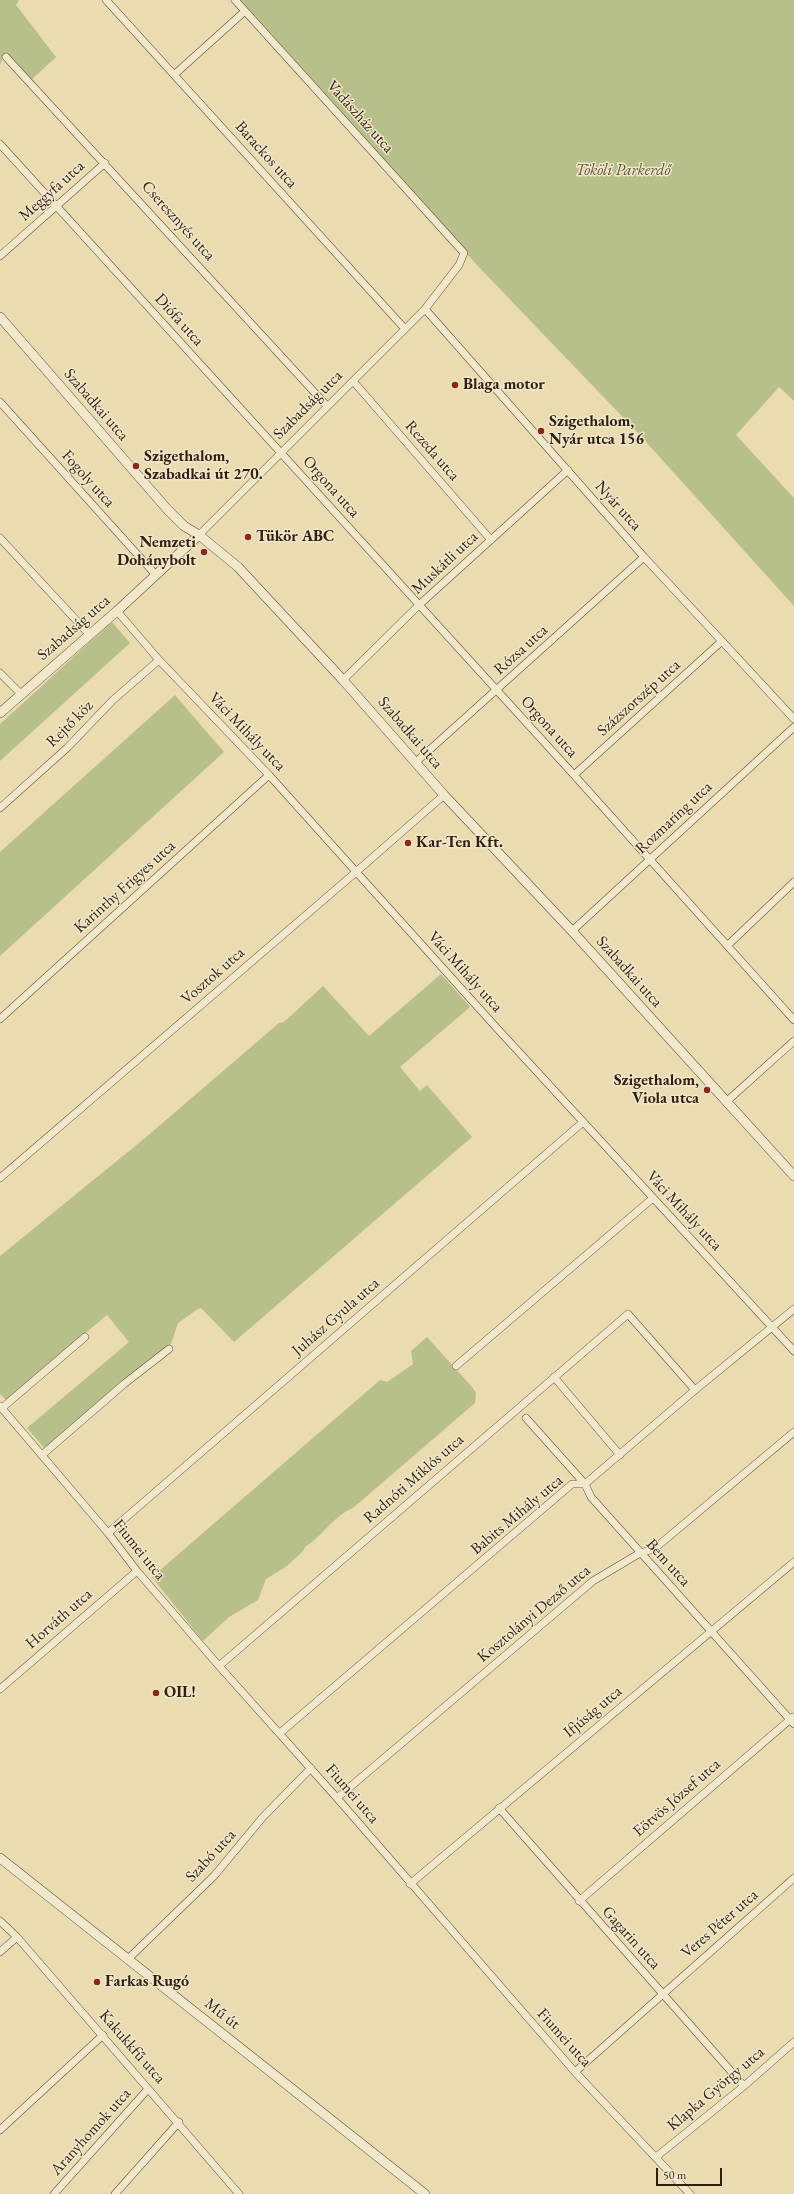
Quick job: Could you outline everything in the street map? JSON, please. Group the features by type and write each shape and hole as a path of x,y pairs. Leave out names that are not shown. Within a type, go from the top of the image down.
{"street":[{"name":"Barackos utca","path":"106,0 175,74 405,329"},
{"name":"Vadászház utca","path":"235,0 464,253"},
{"path":"175,74 245,11"},
{"name":"Cseresznyés utca","path":"6,57 327,406"},
{"name":"Diófa utca","path":"0,144 281,453"},
{"name":"Meggyfa utca","path":"0,256 105,163"},
{"name":"Szabadság utca","path":"0,713 117,610 199,535 425,309 459,265 464,253"},
{"name":"Nyár utca","path":"425,309 644,557 794,719"},
{"name":"Szabadkai utca","path":"0,317 167,510 184,526 199,535 238,567 344,680 444,795 572,931 794,1176"},
{"name":"Rezeda utca","path":"353,381 490,540"},
{"name":"Fogoly utca","path":"0,402 155,574"},
{"name":"Orgona utca","path":"281,453 574,775 649,860 728,945 794,1020"},
{"name":"Muskátli utca","path":"344,680 419,605 568,470"},
{"path":"0,538 89,634"},
{"name":"Rózsa utca","path":"416,762 497,691 644,557"},
{"name":"Váci Mihály utca","path":"117,610 159,660 269,775 583,1122 794,1352"},
{"name":"Százszorszép utca","path":"574,775 722,641"},
{"name":"Rejtő köz","path":"0,808 67,748 113,700 159,660"},
{"path":"0,673 21,694"},
{"name":"Rozmaring utca","path":"572,931 794,727"},
{"name":"Karinthy Frigyes utca","path":"0,1019 269,775"},
{"name":"Vosztok utca","path":"0,1178 444,795"},
{"path":"728,945 794,882"},
{"path":"726,1102 794,1041"},
{"name":"Juhász Gyula utca","path":"108,1533 583,1122"},
{"path":"456,1366 653,1198"},
{"name":"Babits Mihály utca","path":"280,1733 572,1484 585,1484 695,1390 794,1309"},
{"name":"Radnóti Miklós utca","path":"219,1666 628,1314 695,1390"},
{"path":"1,1407 85,1337"},
{"path":"42,1455 124,1384 169,1350"},
{"path":"554,1377 620,1455"},
{"name":"Fiumei utca","path":"1,1407 108,1533 137,1571 219,1666 311,1768 410,1884 575,2072 690,2194"},
{"name":"Bem utca","path":"526,1418 585,1484 591,1497 640,1553 793,1720"},
{"name":"Kosztolányi Dezső utca","path":"337,1798 593,1581 640,1553 654,1549 794,1432"},
{"name":"Ifjúság utca","path":"410,1884 794,1562"},
{"name":"Horváth utca","path":"0,1689 137,1571"},
{"name":"Eötvös József utca","path":"579,1901 793,1720"},
{"name":"Szabó utca","path":"128,1959 214,1876 263,1817 311,1768"},
{"name":"Gagarin utca","path":"499,1808 579,1901 744,2086"},
{"name":"Mű út","path":"0,1858 424,2194"},
{"name":"Veres Péter utca","path":"575,2072 794,1878"},
{"name":"Kakukkfű utca","path":"0,1922 17,1937 148,2089 179,2122 239,2194"},
{"path":"0,1952 17,1937"},
{"path":"0,2130 103,2035"},
{"name":"Klapka György utca","path":"656,2157 744,2086 794,2042"},
{"name":"Aranyhomok utca","path":"54,2194 148,2089"},
{"path":"115,2194 179,2122"}],"green space":[{"path":"0,0 19,0 16,5 56,57 28,83 3,57 0,65"},
{"name":"Tököli Parkerdő","path":"235,0 794,0 794,401 779,387 736,435 794,498 794,606 638,433 476,264"},
{"path":"112,622 130,643 0,761 0,724"},
{"path":"175,695 224,752 0,956 0,852"},
{"path":"441,974 470,1007 400,1067 420,1091 427,1085 472,1137 234,1342 201,1308 198,1309 178,1323 171,1344 113,1391 46,1450 27,1428 129,1342 107,1315 6,1400 0,1394 0,1256 145,1138 279,1023 284,1022 323,986 369,1036"},
{"path":"427,1337 473,1388 476,1393 475,1403 353,1508 333,1521 287,1566 266,1579 258,1600 229,1617 203,1641 152,1577 380,1380 387,1382 413,1364 411,1351"}],"place":[{"name":"Blaga motor","path":"455,385"},
{"name":"Szigethalom, Nyár utca 156","path":"541,431"},
{"name":"Szigethalom, Szabadkai út 270.","path":"136,466"},
{"name":"Tükör ABC","path":"248,537"},
{"name":"Nemzeti Dohánybolt","path":"204,552"},
{"name":"Kar-Ten Kft.","path":"408,843"},
{"name":"Szigethalom, Viola utca","path":"707,1090"},
{"name":"OIL!","path":"156,1693"},
{"name":"Farkas Rugó","path":"97,1982"}]}
